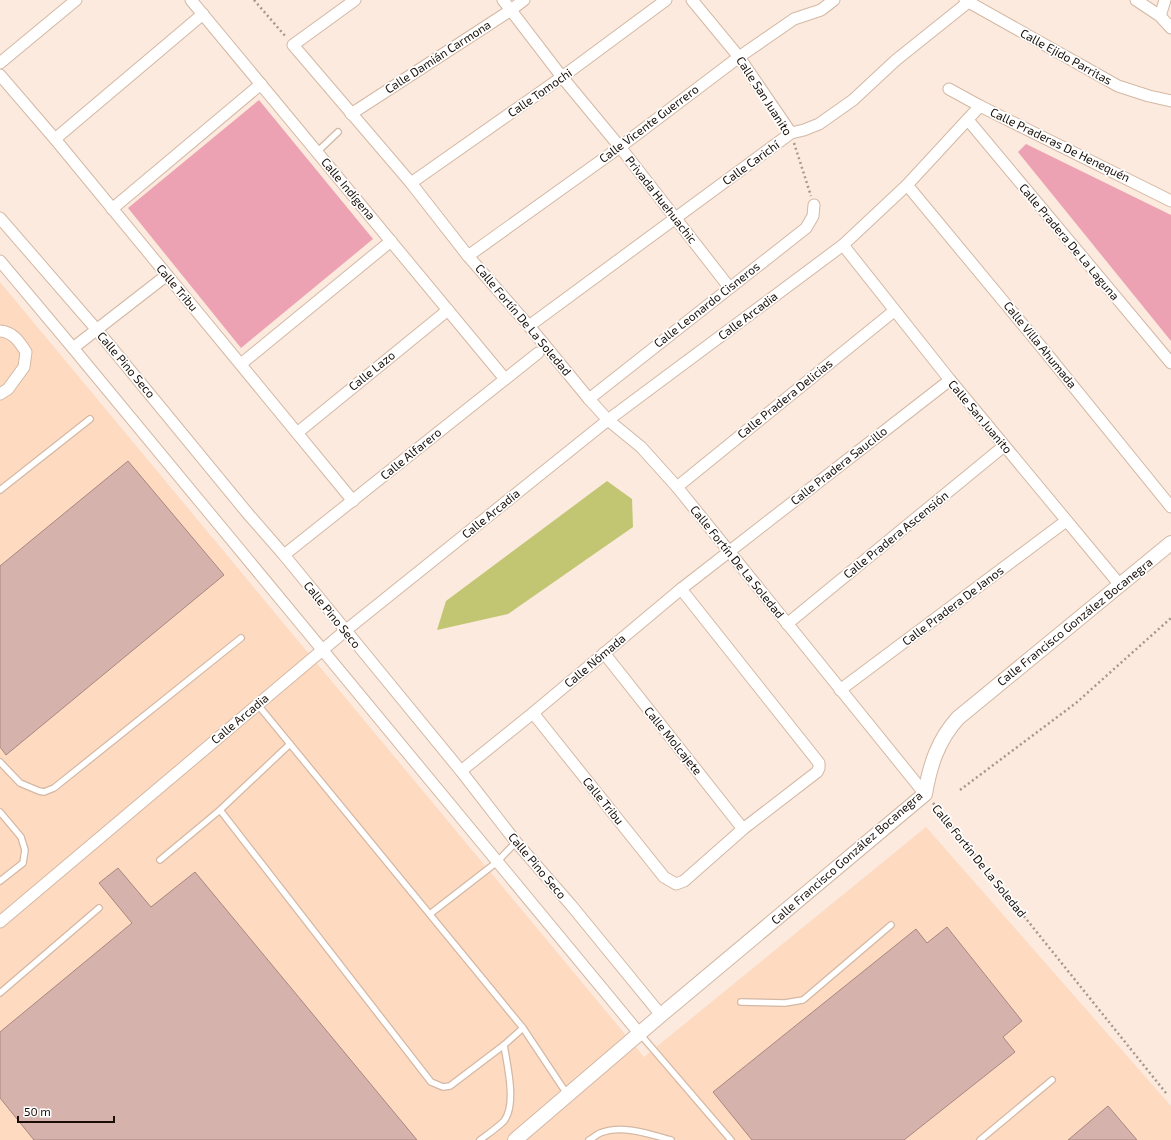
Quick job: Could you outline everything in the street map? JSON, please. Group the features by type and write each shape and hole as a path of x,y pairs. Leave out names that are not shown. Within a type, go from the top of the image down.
{"street":[{"path":"0,63 76,0"},
{"name":"Calle Indígena","path":"191,0 505,379"},
{"path":"293,45 355,0"},
{"name":"Privada Huehuachic","path":"503,0 562,77 620,147 730,287"},
{"name":"Calle Damián Carmona","path":"351,114 524,0"},
{"name":"Calle Tomochi","path":"411,184 562,77 666,0"},
{"name":"Calle San Juanito","path":"692,0 739,57 791,133"},
{"name":"Calle Vicente Guerrero","path":"468,256 620,147 739,57 794,19 821,10 834,0"},
{"path":"1136,0 1160,16 1171,28"},
{"path":"1160,16 1166,0"},
{"name":"Calle Ejido Parritas","path":"968,1 1118,86 1171,101"},
{"name":"Calle Carichí","path":"529,326 791,133 819,124 853,100 896,60 968,1"},
{"path":"55,139 203,14"},
{"name":"Calle Fortín De La Soledad","path":"293,45 411,184 468,256 608,420 641,446 677,487 925,794"},
{"name":"Calle Tribu","path":"0,75 55,139 354,501"},
{"path":"112,209 261,84"},
{"name":"Calle Praderas De Henequén","path":"949,89 980,106 1171,201"},
{"name":"Calle Arcadia","path":"0,922 345,631 608,420 843,245 907,184 980,106"},
{"name":"Calle Pradera De La Laguna","path":"968,120 1171,363"},
{"name":"Calle Villa Ahumada","path":"907,184 1171,507"},
{"name":"Calle Leonardo Cisneros","path":"589,398 806,228 812,216 814,205"},
{"name":"Calle Pino Seco","path":"0,218 97,330 249,515 284,555 345,631 461,770 516,842 571,905 661,1015"},
{"path":"241,364 391,241"},
{"name":"Calle San Juanito","path":"843,245 950,380 1120,585"},
{"path":"0,261 639,1033"},
{"path":"73,348 167,275"},
{"name":"Calle Lazo","path":"297,433 448,310"},
{"name":"Calle Pradera Delicias","path":"677,487 894,311"},
{"path":"0,331 8,331 19,341 26,352 24,367 8,389 0,394"},
{"name":"Calle Alfarero","path":"284,555 354,501 538,353"},
{"name":"Calle Pradera Saucillo","path":"729,551 950,380"},
{"name":"Calle Pradera Ascensión","path":"787,624 1004,446"},
{"name":"Calle Pradera De Janos","path":"840,690 1066,521"},
{"name":"Calle Francisco González Bocanegra","path":"515,1140 639,1033 925,794 928,775 939,745 945,734 958,718 1171,543"},
{"name":"Calle Nómada","path":"461,770 533,713 681,589 729,551"},
{"path":"681,589 813,755 820,766 817,772 743,829"},
{"name":"Calle Molcajete","path":"604,653 743,829"},
{"name":"Calle Tribu","path":"533,713 664,877 676,884 684,881 743,829"}],"lane":[{"path":"317,152 338,132"},
{"path":"0,490 90,419"},
{"path":"0,762 20,783 44,792 54,788 241,638"},
{"path":"258,705 523,1028 568,1095"},
{"path":"160,860 220,810 290,744"},
{"path":"220,810 431,1082 443,1087 450,1086 504,1045 523,1028"},
{"path":"0,812 21,837 25,850 23,863 0,881"},
{"path":"430,914 498,862 516,842"},
{"path":"0,993 99,908"},
{"path":"741,1002 785,1003 803,1000 891,925"},
{"path":"639,1033 731,1140"},
{"path":"480,1140 500,1125 510,1109 509,1078 504,1045"},
{"path":"980,1140 1052,1080"},
{"path":"589,1140 601,1133 619,1130 642,1132 671,1140"}],"path":[{"path":"254,0 293,45"},
{"name":"Calle San Juanito","path":"791,133 814,205"},
{"path":"960,790 1076,703 1171,618"},
{"name":"Calle Fortín De La Soledad","path":"925,794 1166,1093"}],"shaded area":[{"path":"259,100 373,239 241,348 128,208"},
{"path":"1026,144 1171,215 1171,341 1018,152"},
{"path":"0,282 644,1057 926,827 1171,1106 1171,1140 0,1140"},
{"path":"607,481 632,499 633,527 508,614 437,630 446,601"}],"building":[{"path":"128,461 224,575 6,755 0,747 0,566"},
{"path":"118,868 151,907 195,872 417,1140 34,1140 0,1098 0,1032 132,923 99,883"},
{"path":"947,927 1022,1021 1003,1037 1015,1052 904,1140 752,1140 713,1092 916,929 927,943"},
{"path":"1108,1106 1137,1140 1068,1140"}]}
